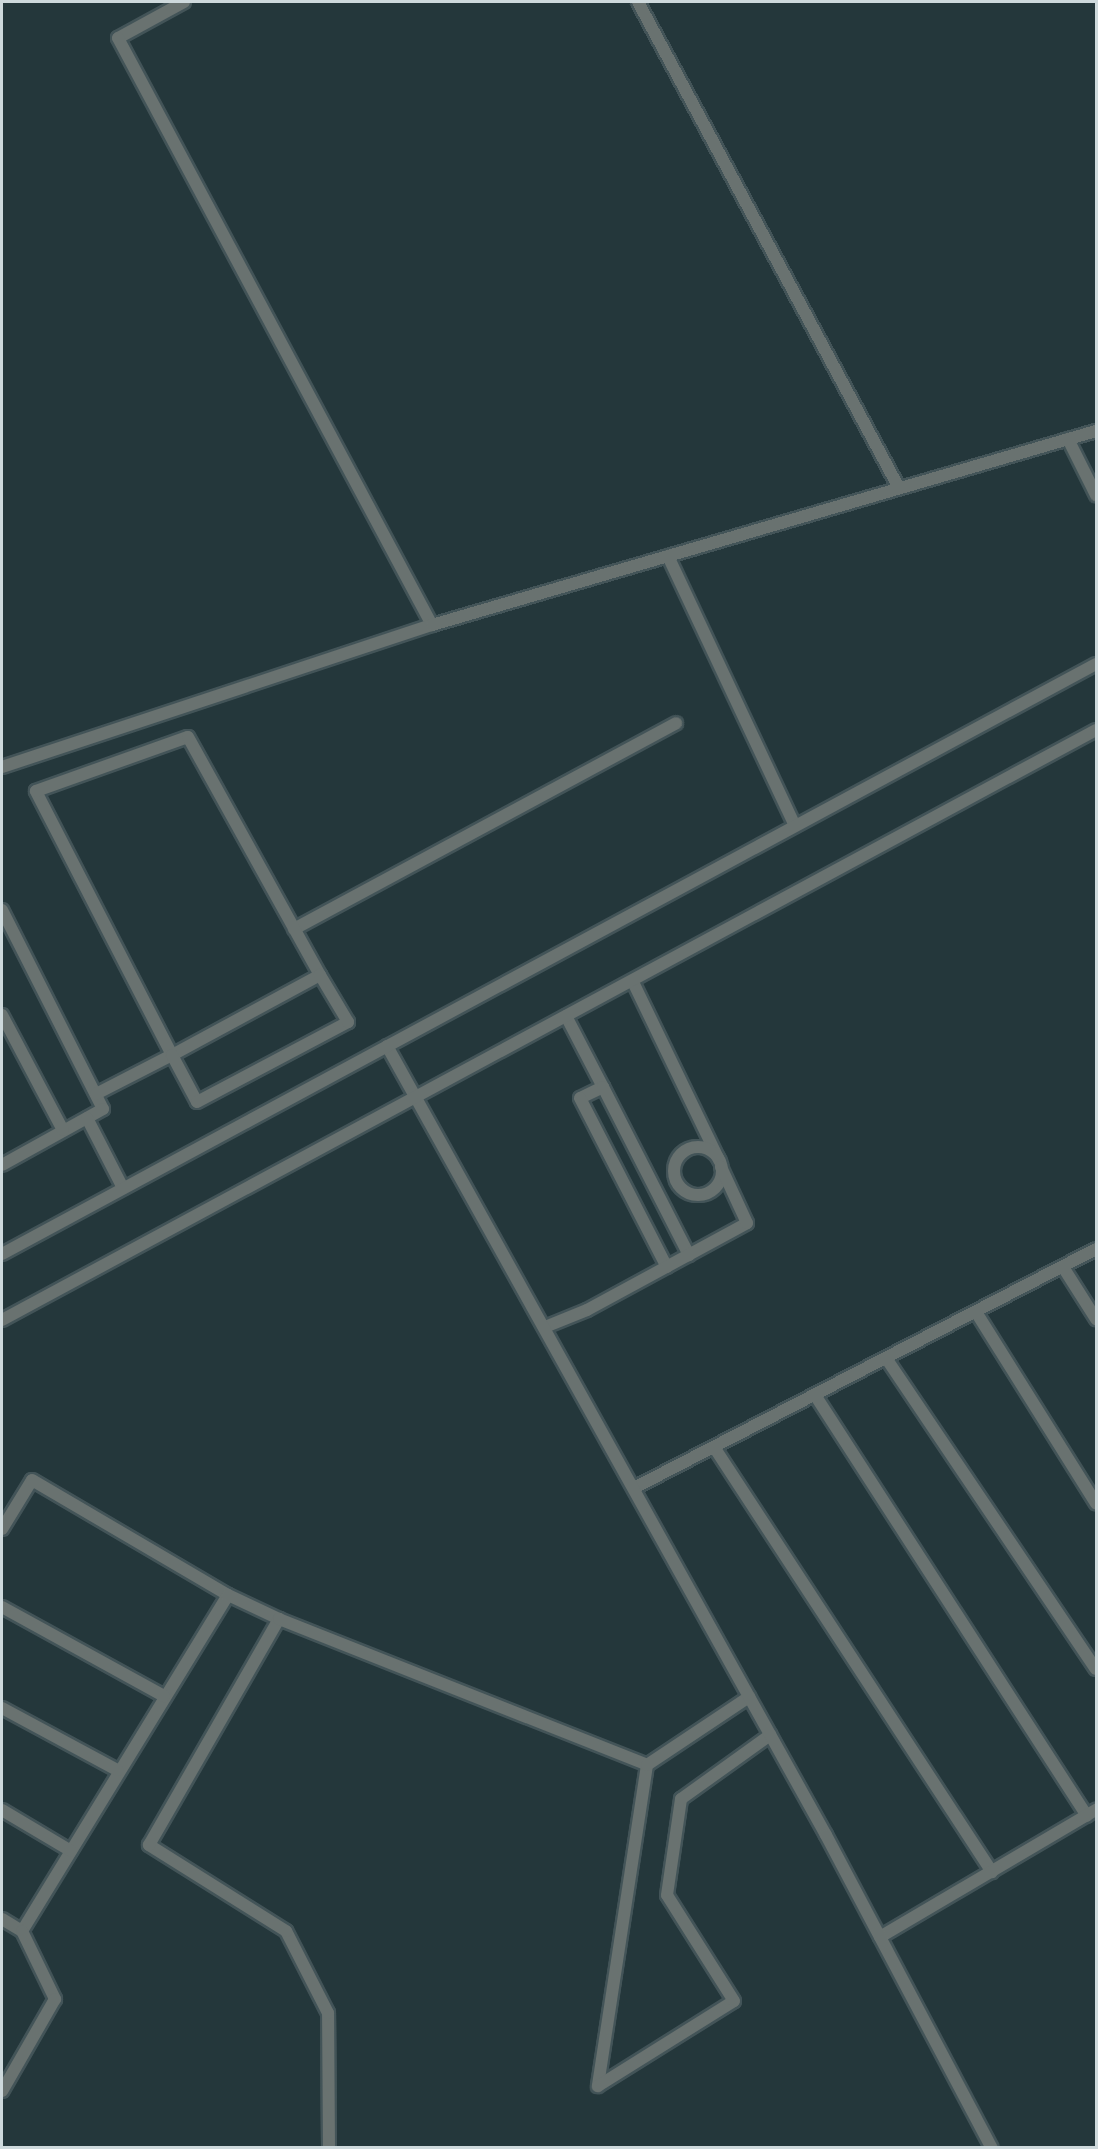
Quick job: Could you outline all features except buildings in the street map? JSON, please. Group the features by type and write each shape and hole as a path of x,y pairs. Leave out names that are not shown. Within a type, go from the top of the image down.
{"street":[{"path":"184,2 118,38 432,625"},
{"path":"638,2 899,488"},
{"path":"3,763 432,625 1096,431"},
{"path":"1068,439 1096,495"},
{"path":"668,556 795,826"},
{"path":"2,1254 1096,664"},
{"path":"294,928 676,723"},
{"path":"2,1320 416,1096 633,982 1096,730"},
{"path":"188,736 294,928 348,1023 197,1102 36,790 188,736"},
{"path":"2,910 103,1109 2,1165"},
{"path":"96,1094 320,975"},
{"path":"545,1327 667,1268 747,1223 633,982"},
{"path":"566,1016 690,1256"},
{"path":"3,1023 63,1130"},
{"path":"387,1046 750,1697 992,2148"},
{"path":"603,1087 579,1098 667,1268"},
{"path":"87,1118 123,1188"},
{"path":"703,1147 720,1164 717,1185 703,1194 685,1191 677,1182 674,1167 684,1151 703,1147"},
{"path":"657,1192 677,1182"},
{"path":"634,1488 1096,1249"},
{"path":"1064,1267 1096,1319"},
{"path":"976,1312 1096,1503"},
{"path":"886,1358 1096,1669"},
{"path":"815,1395 1092,1813 880,1937"},
{"path":"714,1447 992,1872"},
{"path":"2,1529 33,1480 228,1595 279,1619 647,1765"},
{"path":"22,1931 117,1770 228,1595"},
{"path":"2,1607 164,1696"},
{"path":"279,1619 149,1845 286,1931 328,2013 329,2148"},
{"path":"750,1697 647,1765 598,2086 734,2001 667,1895 681,1798 770,1735"},
{"path":"2,1708 117,1770"},
{"path":"2,1810 71,1851"},
{"path":"2,1919 22,1931 55,2000 2,2091"}]}
